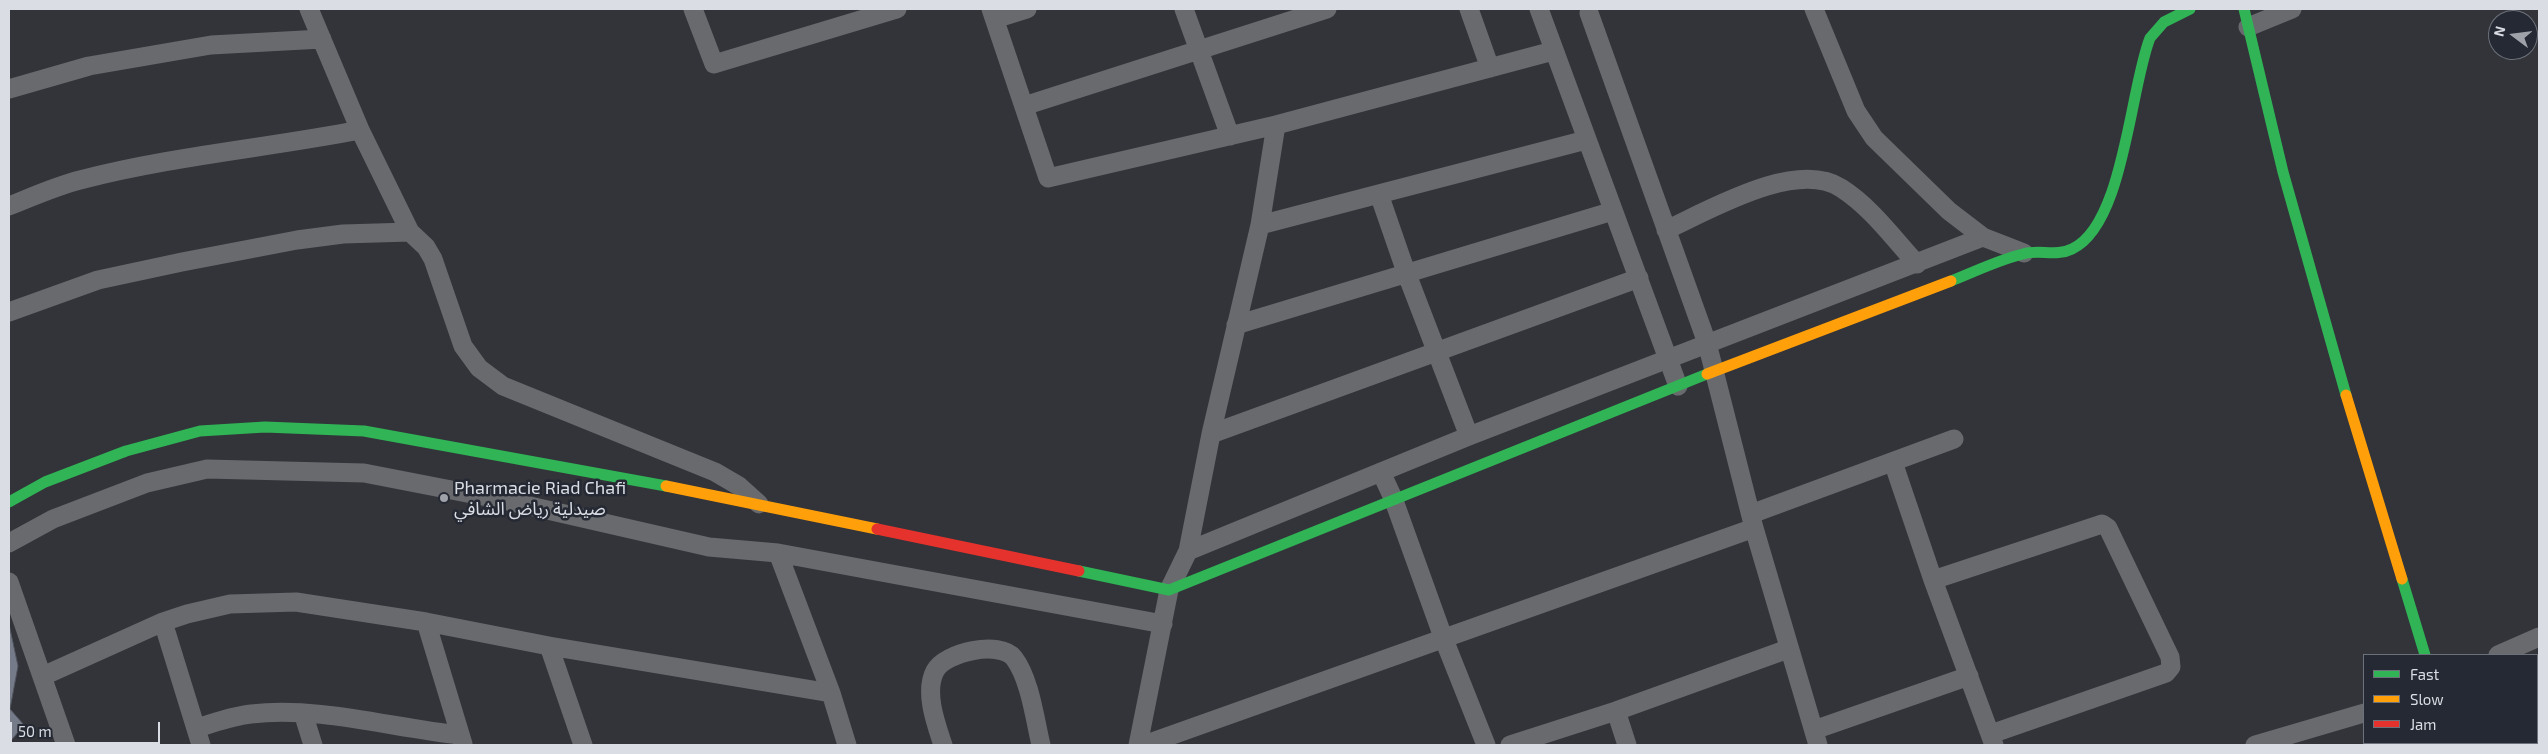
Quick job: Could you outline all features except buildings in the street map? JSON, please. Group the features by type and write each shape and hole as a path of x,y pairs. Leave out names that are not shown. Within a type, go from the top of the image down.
{"street":[{"path":"309,9 360,130 410,232 426,247 433,259 464,346 479,368 502,386 715,472 739,486 760,504"},
{"path":"693,9 714,64 897,9"},
{"path":"1027,9 993,14 1048,178 1276,125 1553,51"},
{"path":"1184,9 1230,136"},
{"path":"1024,106 1327,9"},
{"path":"1469,9 1490,68"},
{"path":"1539,9 1678,386"},
{"path":"1814,9 1856,112 1874,138 1950,211 1983,237 2024,254"},
{"path":"9,502 45,482 126,451 200,431 265,427 364,431 556,464 760,504 1169,590 1394,498 1715,371 2024,254 2055,253 2076,247 2097,225 2114,182 2144,57 2152,33 2167,21 2188,9"},
{"path":"2244,9 2273,140 2297,228 2425,654"},
{"path":"2248,28 2292,9"},
{"path":"1589,13 1707,344 1752,521 1788,649 1816,738 1969,676"},
{"path":"9,89 89,66 211,44 322,39"},
{"path":"1138,745 1169,590 1188,551 1211,434 1260,225 1276,125"},
{"path":"9,206 79,180 186,158 360,130"},
{"path":"1260,225 1586,140"},
{"path":"1666,230 1762,188 1810,178 1841,188 1865,208 1917,264"},
{"path":"1379,194 1406,272 1469,436"},
{"path":"1236,325 1406,272 1613,211"},
{"path":"11,306 98,280 219,254 343,234 410,232"},
{"path":"1188,551 1469,436 1983,237"},
{"path":"1211,434 1639,278"},
{"path":"1144,745 1443,637 1752,521 1954,438"},
{"path":"1893,462 1933,580 1993,740 2166,673 2171,666 2170,657 2108,528 2102,524 1933,580"},
{"path":"9,543 53,519 146,483 207,469 364,473 508,501 709,547 778,553 1162,624"},
{"path":"1382,472 1394,498 1443,637 1486,745"},
{"path":"778,553 831,693 847,745"},
{"path":"9,582 43,676 61,742"},
{"path":"43,676 163,622 230,604 296,602 426,622 549,646 831,693"},
{"path":"163,622 198,737 234,717 251,714 303,714 462,740 426,622"},
{"path":"2500,654 2539,637"},
{"path":"549,646 583,745"},
{"path":"943,745 931,696 936,670 943,662 958,655 995,648 1006,651 1014,657 1022,672 1041,745"},
{"path":"1510,745 1616,711 1788,649"},
{"path":"1616,711 1627,745"},
{"path":"2255,745 2363,713"},
{"path":"303,714 313,745"}],"traffic: fast":[{"path":"1951,281 2023,254 2066,251 2072,249 2089,235 2103,213 2114,185 2123,153 2143,60 2150,38 2164,22 2190,9"},
{"path":"2244,9 2283,172 2346,395"},
{"path":"1079,571 1169,590 1707,374"},
{"path":"9,502 45,482 126,451 200,431 265,427 364,431 666,486"},
{"path":"2402,579 2425,654"}],"traffic: slow":[{"path":"1707,374 1951,281"},
{"path":"2346,395 2402,579"},
{"path":"666,486 877,529"}],"traffic: jam":[{"path":"877,529 1079,571"}],"place":[{"name":"Pharmacie Riad Chafi صيدلية رياض الشافي","path":"444,498"}]}
